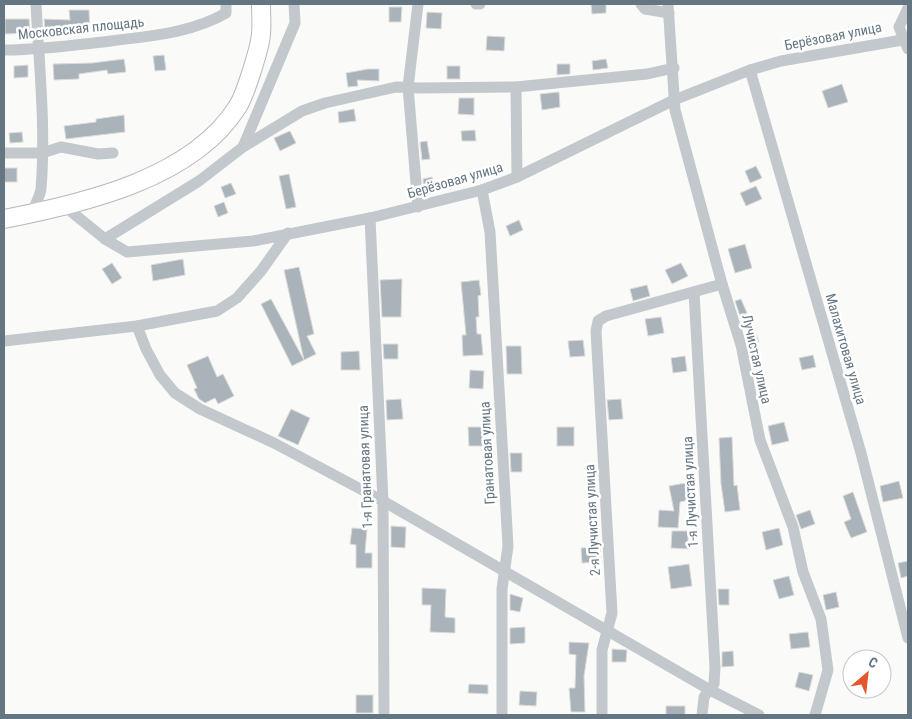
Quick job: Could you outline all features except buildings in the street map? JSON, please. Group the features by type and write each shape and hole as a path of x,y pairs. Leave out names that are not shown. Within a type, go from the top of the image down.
{"main road":[{"path":"4,220 116,192 154,175 190,155 212,136 238,106 261,36 261,4"},
{"path":"4,228 63,205"}],"street":[{"path":"33,214 34,204 41,192 42,153 36,4"},
{"name":"Московская площадь","path":"4,50 38,50 161,34 211,21 226,13 226,4"},
{"path":"243,147 295,23 294,4"},
{"path":"418,4 408,87 418,207"},
{"path":"641,4 645,10 668,8"},
{"name":"Лучистая улица","path":"668,8 674,68 674,100 722,284 747,368 760,440 787,509 803,572 821,619 828,670 815,715"},
{"path":"908,8 899,27 906,38 908,49"},
{"name":"Берёзовая улица","path":"63,205 105,240 126,252 253,241 370,218 482,190 517,177 674,100 750,70 781,61 906,38"},
{"path":"105,240 199,181 243,147 302,111 383,88 516,86 647,74 674,68"},
{"name":"Малахитовая улица","path":"750,70 861,453 908,638"},
{"path":"516,86 517,177"},
{"path":"4,153 42,153 61,147 98,154 113,153"},
{"name":"Гранатовая улица","path":"482,190 490,232 508,546 502,589 502,715"},
{"name":"1-я Гранатовая улица","path":"370,218 383,501 384,715"},
{"path":"4,341 137,326 217,311 237,298 261,271 288,233"},
{"path":"694,292 722,284"},
{"name":"2-я Лучистая улица","path":"602,715 602,650 612,613 596,332 598,321 606,316 694,292"},
{"name":"1-я Лучистая улица","path":"694,292 715,667 714,684 704,698 702,715"},
{"path":"137,326 146,349 160,375 175,393 200,409 274,443 383,501 710,690 760,715"}]}
